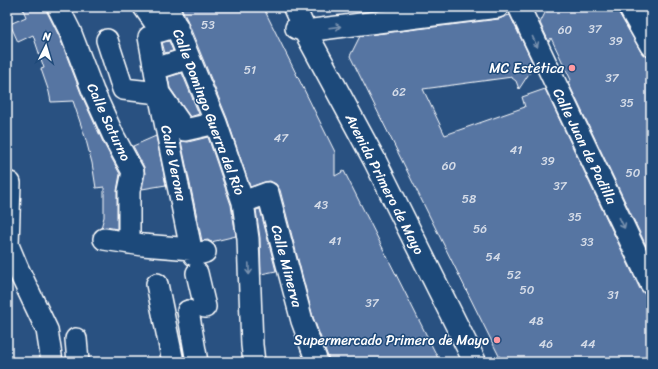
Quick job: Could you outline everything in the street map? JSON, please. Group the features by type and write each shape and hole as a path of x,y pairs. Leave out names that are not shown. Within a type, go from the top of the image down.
{"street":[{"name":"Calle Saturno","path":"58,7 70,32 93,91 114,137 133,172 129,191 129,243"},
{"path":"144,7 161,31 177,26"},
{"name":"Calle Domingo Guerra del Río","path":"168,7 216,122 243,202 244,299 254,362"},
{"name":"Avenida Primero de Mayo","path":"286,7 298,22 371,155 475,362"},
{"path":"298,22 498,7"},
{"name":"Calle Juan de Padilla","path":"519,7 651,284"},
{"path":"629,7 651,46"},
{"name":"Avenida Primero de Mayo","path":"298,22 464,362"},
{"name":"Calle Verona","path":"149,37 159,93 197,258 191,310"},
{"path":"107,40 123,89 159,93 186,130 216,122"},
{"path":"155,69 189,58"},
{"path":"10,183 8,245 47,330 52,362"},
{"name":"Calle Minerva","path":"243,202 268,193 302,321 317,362"},
{"path":"104,240 129,243 197,258"},
{"path":"157,284 191,310 197,362"},
{"path":"173,362 191,310"},
{"path":"76,339 78,362"}],"building":[{"path":"22,7 46,7 82,96 103,142 120,174 117,191 117,229 106,227 101,228 104,217 104,187 96,188 86,140 73,101 51,102 41,69 44,68 33,35 18,42 10,24 26,17"},
{"path":"181,7 263,7 335,152 335,176 344,171 440,362 330,362 313,317 280,190 276,184 270,181 250,187 227,118"},
{"path":"548,7 617,7 641,52 645,56 651,58 651,256 568,82 571,80 551,38 549,42 540,23"},
{"path":"643,7 651,7 651,22"},
{"path":"510,15 534,66 519,89 516,81 512,77 423,89 445,135 525,107 522,97 545,89 640,289 645,294 651,296 651,362 502,362 350,56 360,36 499,19"},
{"path":"169,41 173,51 165,53 162,42"},
{"path":"182,73 199,114 190,117 170,88 168,77"},
{"path":"156,136 166,185 142,189 145,174 144,167 133,146"},
{"path":"208,137 231,205 236,236 211,242 208,240 202,241 181,141 188,142"},
{"path":"260,209 276,271 261,274 260,238 256,210"}],"place":[{"name":"MC Estética","path":"572,68"},
{"name":"Supermercado Primero de Mayo","path":"497,340"}]}
